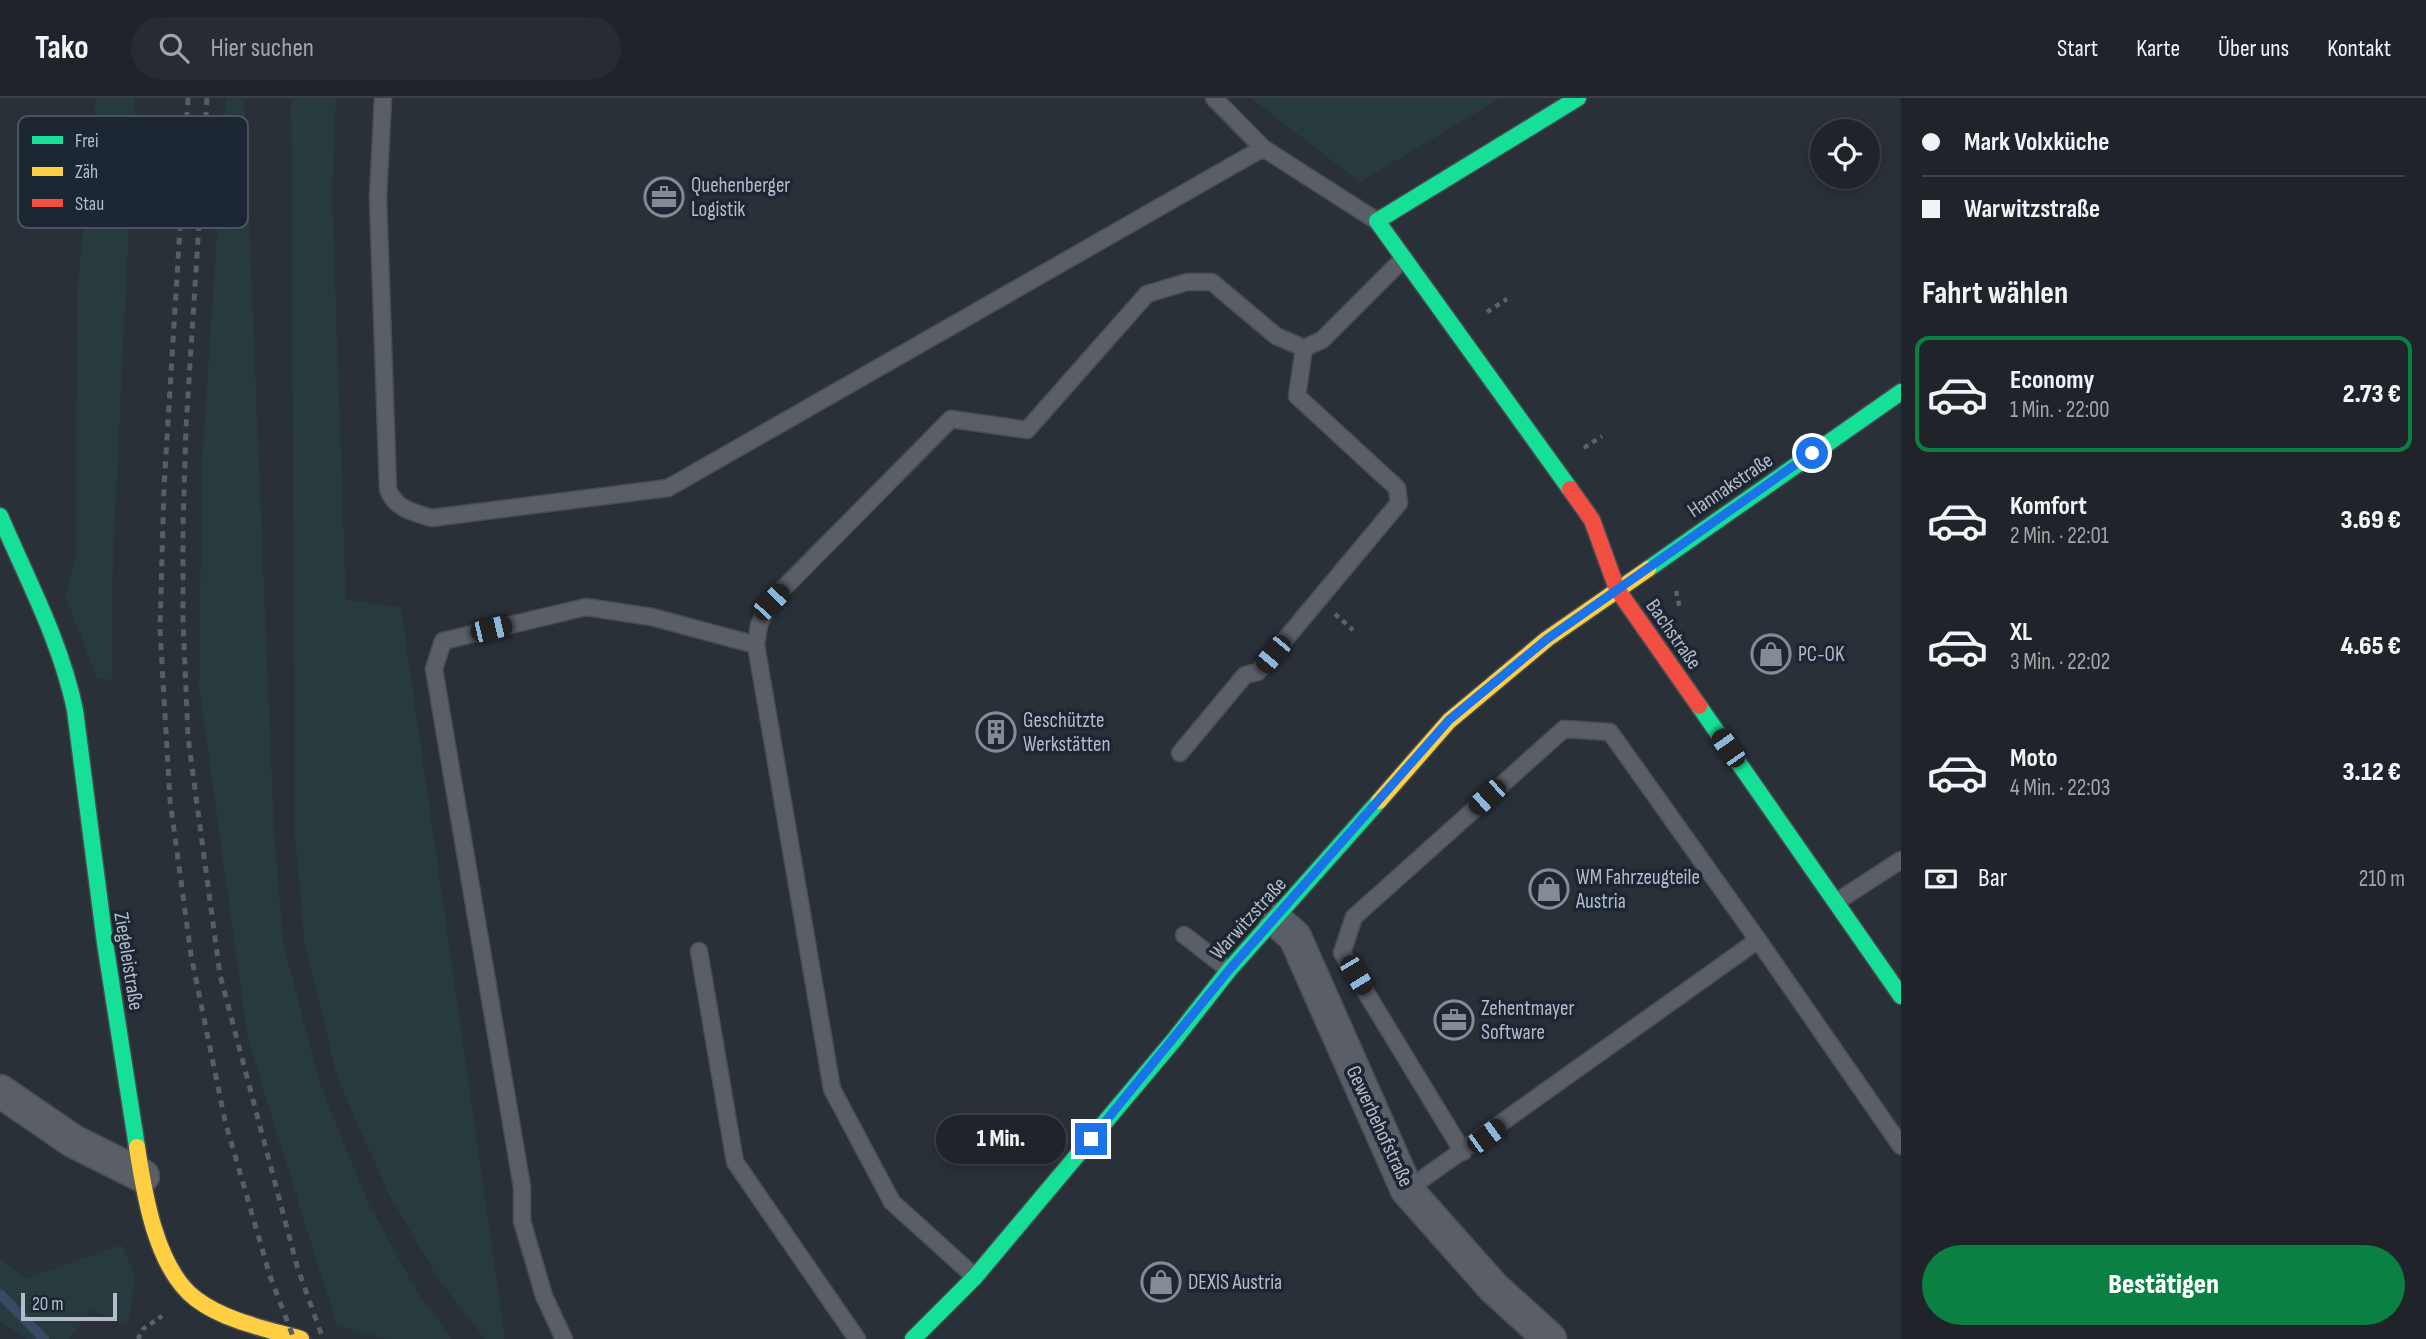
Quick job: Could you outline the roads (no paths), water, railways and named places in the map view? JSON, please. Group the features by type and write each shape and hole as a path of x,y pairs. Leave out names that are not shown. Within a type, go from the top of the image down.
{"street":[{"path":"1377,221 1578,98"},
{"name":"Bachstraße","path":"1377,221 1592,520 1617,589 1901,996"},
{"name":"Hannakstraße","path":"1617,589 1901,392"},
{"name":"Ziegeleistraße","path":"0,516 69,681 75,710 104,946 143,1176 156,1235 174,1272 188,1292 219,1312 302,1339"},
{"name":"Warwitzstraße","path":"913,1339 975,1277 1174,1040 1229,970 1449,720 1547,639 1617,589"},
{"name":"Gewerbehofstraße","path":"1275,919 1295,937 1407,1190 1493,1287 1550,1339"},
{"path":"0,1091 73,1141 143,1176"}],"lane":[{"path":"383,98 378,198 388,489 391,499 402,508 431,518 668,488 1263,148"},
{"path":"1214,98 1263,148 1377,221"},
{"path":"975,1277 892,1202 832,1089 756,645 759,625 771,602 951,419 1027,430 1147,294 1186,282 1212,282 1276,336 1304,348 1322,340 1404,258"},
{"path":"1180,753 1245,675 1258,672 1399,503 1397,488 1297,396 1304,348"},
{"path":"564,1339 544,1296 522,1221 522,1187 434,669 443,641 586,607 652,617 756,645"},
{"path":"1463,1152 1342,953 1354,917 1564,729 1610,732 1901,1146"},
{"path":"1836,902 1901,859"},
{"path":"1184,935 1229,970"},
{"path":"1407,1190 1758,940"},
{"path":"699,951 735,1162 857,1339"}],"waterway":[{"path":"0,1294 44,1339"}],"railway":[{"path":"187,116 188,98"},
{"path":"206,116 207,98"},
{"path":"180,228 164,487 160,629 170,800 191,955 225,1121 270,1276 294,1339"},
{"path":"199,228 186,427 183,526 183,621 188,737 220,975 297,1266 323,1339"}],"place":[{"name":"Quehenberger Logistik","path":"664,197"},
{"name":"PC-OK","path":"1771,654"},
{"name":"Geschützte Werkstätten","path":"996,732"},
{"name":"WM Fahrzeugteile Austria","path":"1549,889"},
{"name":"Zehentmayer Software","path":"1454,1020"},
{"name":"DEXIS Austria","path":"1161,1282"}]}
